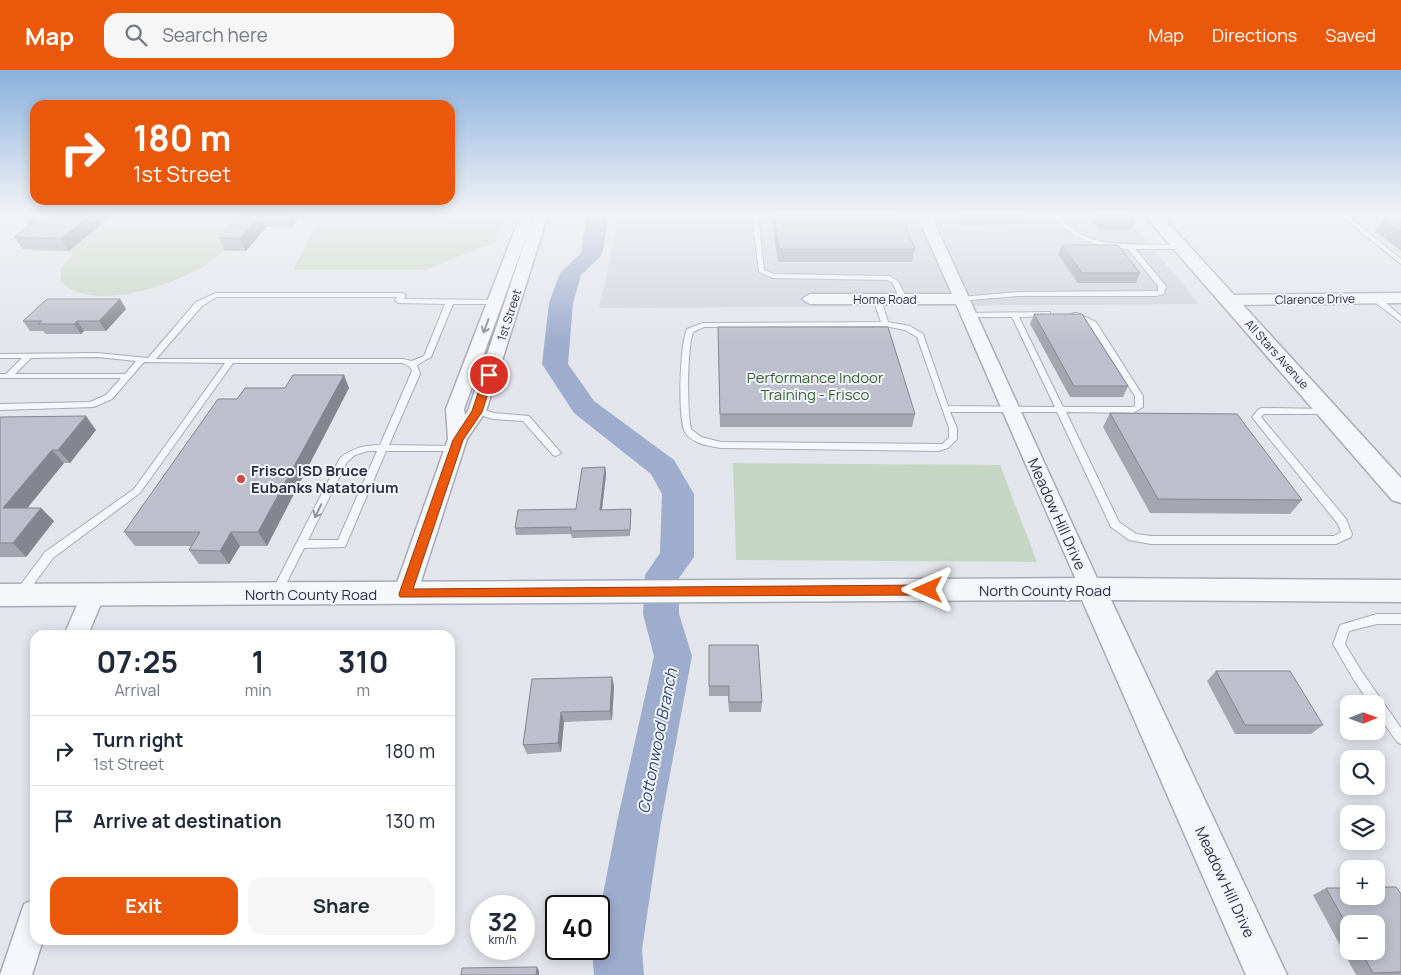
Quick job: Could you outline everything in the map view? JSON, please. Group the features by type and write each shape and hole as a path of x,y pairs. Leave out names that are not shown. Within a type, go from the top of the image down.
{"street":[{"name":"1st Street","path":"456,444 455,409 511,257"},
{"name":"1st Street","path":"405,594 456,444 477,412 527,257"},
{"name":"Meadow Hill Drive","path":"942,257 1267,975"},
{"name":"All Stars Avenue","path":"1190,257 1401,494"},
{"name":"Clarence Drive","path":"1228,300 1401,298"},
{"name":"Home Road","path":"810,299 903,299 964,307"},
{"path":"494,302 513,302"},
{"name":"North County Road","path":"10,595 1091,589 1401,591"},
{"path":"78,630 93,594"},
{"path":"15,975 30,930"}],"lane":[{"path":"760,257 761,271 764,274 773,276 889,278 896,282 903,299"},
{"path":"964,307 1019,294 1156,294 1161,292 1162,286 1138,257"},
{"path":"151,360 199,304 216,295 402,295 399,300 494,302"},
{"path":"877,299 885,324"},
{"path":"1376,299 1401,320"},
{"path":"0,356 97,354 151,360 230,362 403,361 413,364 428,357 450,301"},
{"path":"945,409 1133,410 1139,407 1141,403 1139,396 1093,324 1077,316 1063,314 1015,314 964,307"},
{"path":"1015,314 1115,524 1134,537 1151,540 1336,540 1347,534 1342,522 1256,417 1262,411 1327,411"},
{"path":"885,324 907,328 920,336 945,409 953,428 952,439 945,446 938,448 721,445 694,436 688,430 686,424 687,340 690,331 703,325 885,324"},
{"path":"4,376 30,355"},
{"path":"0,406 91,405 109,397 142,359"},
{"path":"10,595 49,555 137,491 230,362"},
{"path":"301,544 341,544 416,374 413,364"},
{"path":"4,376 128,376"},
{"path":"477,412 493,416 526,418 556,453"},
{"path":"276,594 343,460 360,449 456,444"},
{"path":"1401,619 1377,619 1344,628 1340,644 1358,676 1401,738"}],"shaded area":[{"path":"610,257 1160,257 1199,304 599,308"}],"green space":[{"path":"70,257 215,257 190,273 167,283 143,291 118,295 95,296 75,291 61,281 61,268"},
{"path":"300,257 457,257 425,270 293,270"},
{"path":"733,463 1000,465 1037,562 736,560"}],"building":[{"path":"1071,257 1128,257 1140,273 1082,273"},
{"path":"47,299 120,299 99,321 77,321 74,324 38,324 42,321 23,321"},
{"path":"1034,314 1082,314 1128,386 1074,386"},
{"name":"Performance Indoor Training - Frisco","path":"718,327 888,327 915,414 720,414"},
{"name":"Frisco ISD Bruce Eubanks Natatorium","path":"293,375 344,375 258,532 231,532 220,551 189,550 200,532 124,532 218,399 237,399 245,388 285,388"},
{"path":"1110,413 1237,414 1302,500 1158,499"},
{"path":"86,416 58,450 52,450 3,508 41,508 13,543 0,543 0,417"},
{"path":"605,467 600,510 631,509 630,530 571,531 571,527 515,528 518,510 576,509 582,468"},
{"path":"709,645 758,645 762,702 729,702 729,686 709,686"},
{"path":"1216,671 1290,671 1323,725 1245,725"},
{"path":"612,677 610,711 561,712 558,743 523,745 532,679"},
{"path":"1385,887 1396,887 1401,894 1401,972 1373,973 1366,960 1385,960 1385,915 1341,915 1326,888 1340,888 1340,905 1385,905"},
{"path":"537,967 536,975 461,975 462,968"}],"waterway":[{"name":"Cottonwood Branch","path":"589,257 571,273 561,303 555,364 584,407 663,467 678,494 677,557 662,575 661,614 673,656 639,822 617,949 619,975"}],"place":[{"name":"Frisco ISD Bruce Eubanks Natatorium","path":"241,479"}],"route":[{"path":"489,375 477,412 458,440 405,594 928,590"}]}
